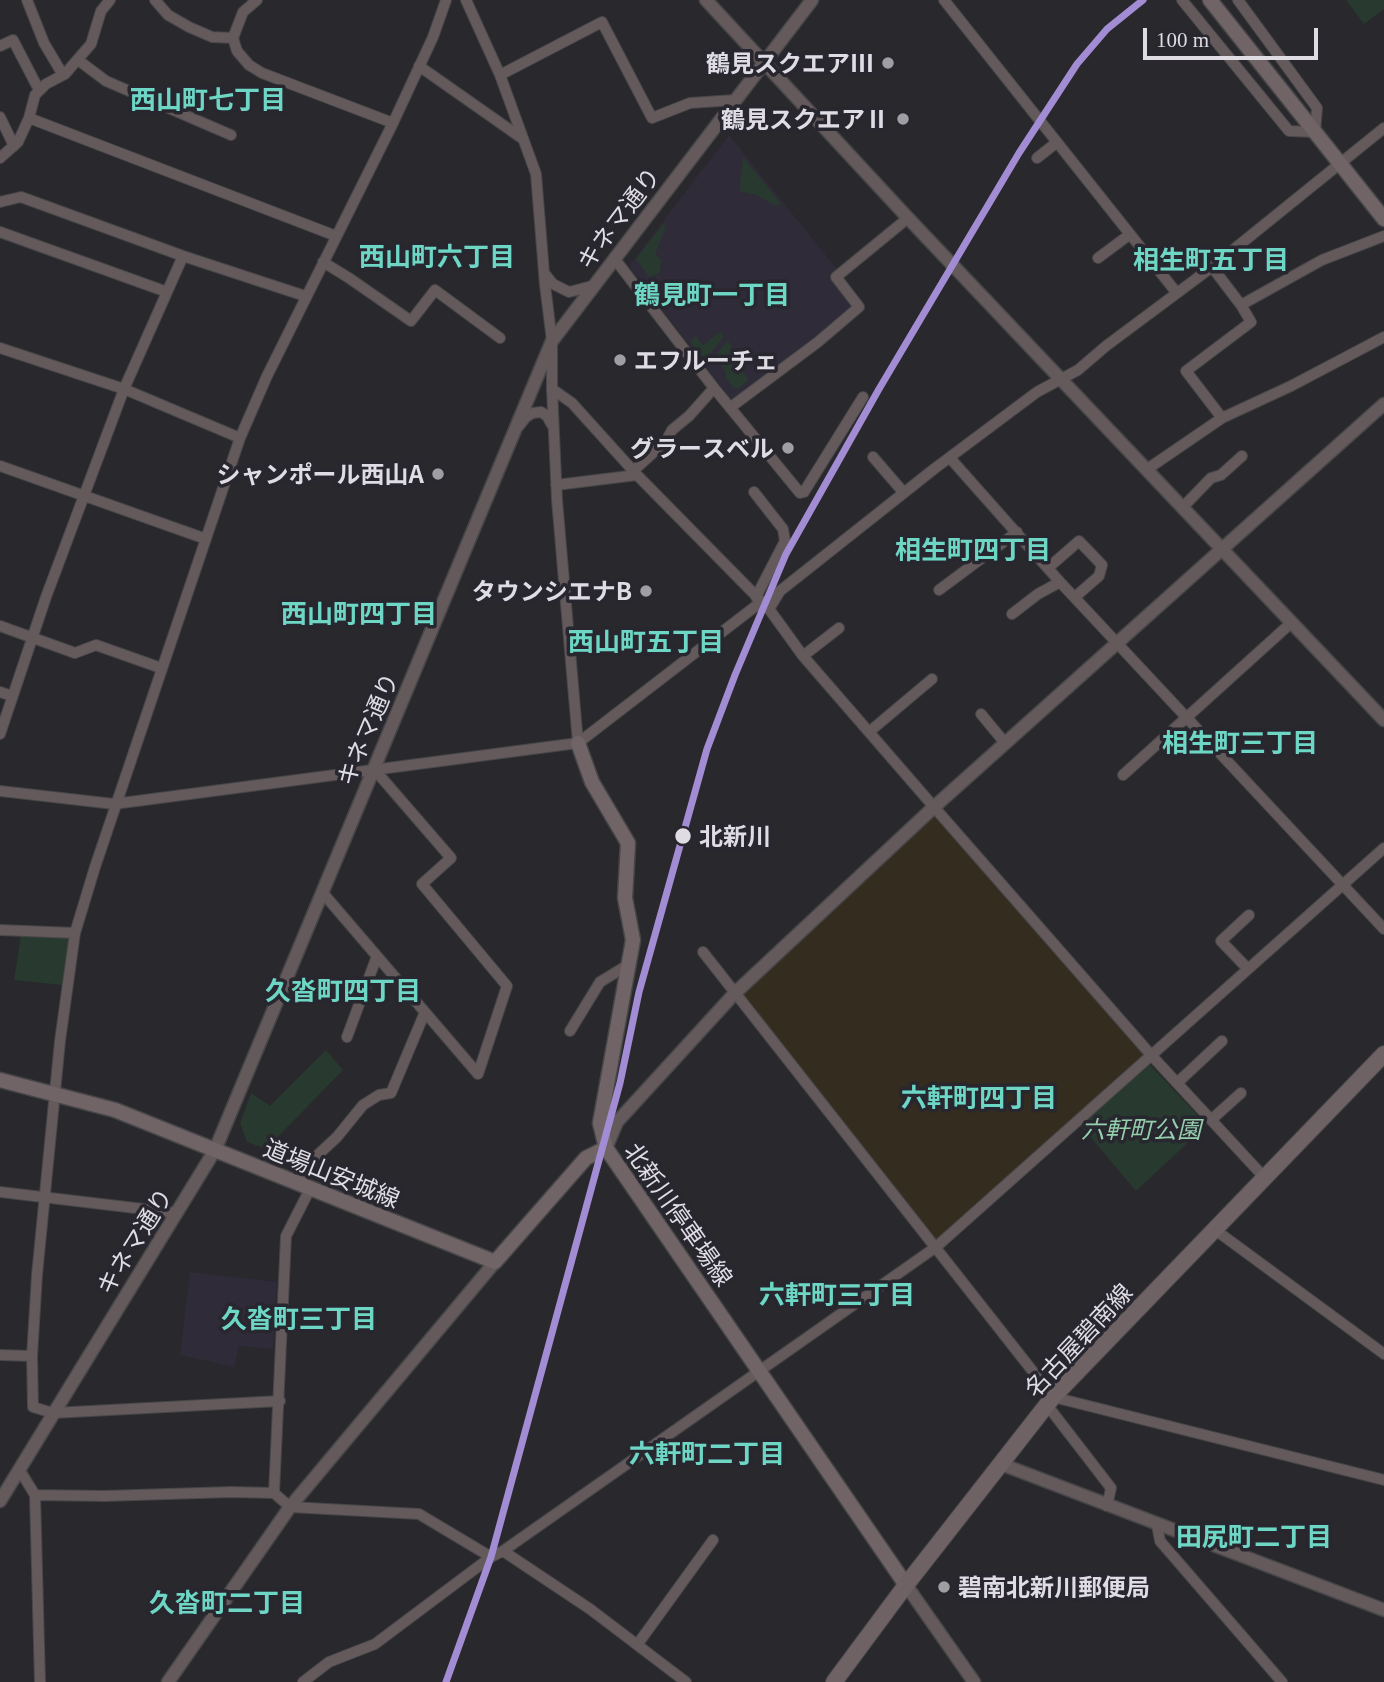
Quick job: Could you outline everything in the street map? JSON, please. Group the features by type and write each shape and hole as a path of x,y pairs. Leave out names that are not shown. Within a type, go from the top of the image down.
{"main road":[{"path":"1210,0 1384,219"},
{"name":"北新川停車場線","path":"578,743 592,782 628,843 625,898 633,940 600,1123 606,1148 906,1585"},
{"name":"名古屋碧南線","path":"834,1682 1050,1401 1384,1054"},
{"name":"道場山安城線","path":"0,1080 116,1110 495,1262"},
{"path":"495,1262 586,1158 606,1148"}],"street":[{"path":"27,0 44,43 63,75"},
{"path":"0,159 18,142 29,118 34,95 63,75 91,44 101,11 110,0"},
{"path":"155,0 167,15 189,27 212,37 233,38"},
{"path":"257,0 243,12 233,38 237,51 249,65 262,73 393,123"},
{"path":"279,1401 52,1413 33,1407 32,1356 60,1041 75,933 114,804 240,438 305,296 393,123 446,0"},
{"path":"466,0 500,75 536,174 552,341 556,485 578,743"},
{"path":"706,0 908,218 1384,720"},
{"name":"キネマ通り","path":"0,1501 215,1150 552,341 812,0"},
{"path":"943,0 1176,292"},
{"path":"1182,0 1289,131 1315,132 1317,108 1238,0"},
{"path":"500,75 602,22 652,118 690,103 735,100"},
{"path":"0,47 13,40 39,90"},
{"path":"78,60 106,81 231,135"},
{"path":"419,66 524,140"},
{"path":"0,117 14,146"},
{"path":"29,118 336,236"},
{"path":"0,791 114,804 578,743 1037,393 1078,370 1176,292 1212,267 1384,128"},
{"path":"1037,158 1056,143"},
{"path":"0,202 21,197 183,256 305,296"},
{"path":"731,407 859,307 836,277 908,218"},
{"path":"0,232 167,292"},
{"path":"1098,258 1129,235"},
{"path":"1241,305 1322,260 1384,236"},
{"path":"0,734 124,389 183,256"},
{"path":"614,258 800,493 804,492 863,397"},
{"path":"323,262 411,321 435,290 500,338"},
{"path":"1212,267 1251,322 1186,371 1222,418"},
{"path":"544,273 553,284 569,292 592,286"},
{"path":"1146,470 1222,418 1291,386 1384,337"},
{"path":"0,348 124,389 240,438"},
{"path":"556,485 635,473 666,441 672,430 690,416 715,387"},
{"path":"552,389 572,403 635,473 762,602 803,656 934,807 1152,1056 1263,1177"},
{"path":"606,1148 617,1122 735,993 934,807 1384,404"},
{"path":"514,435 526,417 541,412 547,416 555,431"},
{"path":"1182,508 1212,478 1221,475 1241,456"},
{"path":"873,457 904,493"},
{"path":"950,458 1060,582 1384,929"},
{"path":"0,466 206,539"},
{"path":"754,492 783,530 785,541 762,602"},
{"path":"939,590 1017,532"},
{"path":"1048,568 1079,541 1102,565 1099,576 1075,597"},
{"path":"1013,614 1038,594 1060,582"},
{"path":"1123,775 1291,623"},
{"path":"0,626 75,653 96,645 162,667"},
{"path":"803,656 839,628"},
{"path":"869,732 932,679"},
{"path":"0,692 12,696"},
{"path":"981,714 1005,743"},
{"path":"322,892 478,1074 507,986 422,884 451,858 374,769"},
{"path":"303,1682 329,1662 374,1644 491,1557 936,1247 1384,848"},
{"path":"1248,969 1221,941 1249,915"},
{"path":"0,930 75,933"},
{"path":"703,952 936,1247 1050,1401 1111,1488 1107,1506"},
{"path":"347,1037 377,956"},
{"path":"570,1031 600,982 628,965"},
{"path":"274,1493 286,1236 304,1186 309,1163 337,1137 363,1105 379,1095 391,1093 425,1012"},
{"path":"1177,1083 1222,1041"},
{"path":"1212,1120 1241,1093"},
{"path":"0,1192 177,1213"},
{"path":"1214,1229 1384,1354"},
{"path":"168,1682 290,1507 495,1262"},
{"path":"0,1355 32,1356"},
{"path":"1050,1401 1384,1480"},
{"path":"1001,1464 1384,1610"},
{"path":"19,1469 35,1495 40,1682"},
{"path":"35,1495 274,1493 290,1507 419,1514 491,1557"},
{"path":"1157,1525 1160,1541 1282,1682"},
{"path":"637,1645 713,1540"},
{"path":"503,1551 590,1609 686,1682"},
{"path":"906,1585 974,1682"}],"shaded area":[{"path":"729,135 837,269 830,276 851,304 850,310 732,401 629,266"},
{"path":"934,807 1152,1056 936,1247 735,993"},
{"path":"190,1272 277,1282 273,1349 239,1346 234,1367 180,1355"}],"green space":[{"path":"1346,0 1384,0 1384,9 1364,24"},
{"path":"743,157 781,204 776,206 756,195 739,191"},
{"path":"663,224 666,226 655,255 661,259 660,273 649,277 636,259"},
{"path":"721,331 723,338 705,360 690,341 696,336 703,345"},
{"path":"727,341 730,343 737,372 741,369 749,380 739,388 734,388 725,377 726,372 714,357"},
{"path":"21,935 67,937 70,943 62,985 14,980"},
{"path":"326,1050 343,1070 266,1149 247,1142 240,1123 251,1093 270,1106"},
{"name":"六軒町公園","path":"1149,1064 1207,1125 1136,1191 1081,1126"}],"transit line":[{"path":"446,1682 491,1557 620,1083 639,992 707,749 735,675 786,554 879,389 1019,153 1077,64 1107,29 1143,0"}],"place":[{"name":"鶴見スクエアⅢ","path":"888,63"},
{"name":"鶴見スクエアⅡ","path":"903,119"},
{"name":"エフルーチェ","path":"620,360"},
{"name":"グラースベル","path":"788,448"},
{"name":"シャンポール西山A","path":"438,474"},
{"name":"タウンシエナB","path":"646,591"},
{"name":"北新川","path":"683,836"},
{"name":"碧南北新川郵便局","path":"944,1587"}],"district":[{"name":"西山町七丁目","path":"208,99"},
{"name":"西山町六丁目","path":"437,256"},
{"name":"相生町五丁目","path":"1211,259"},
{"name":"鶴見町一丁目","path":"712,294"},
{"name":"相生町四丁目","path":"973,549"},
{"name":"西山町四丁目","path":"359,613"},
{"name":"西山町五丁目","path":"646,641"},
{"name":"相生町三丁目","path":"1240,742"},
{"name":"久沓町四丁目","path":"343,990"},
{"name":"六軒町四丁目","path":"979,1097"},
{"name":"六軒町三丁目","path":"837,1294"},
{"name":"久沓町三丁目","path":"299,1318"},
{"name":"六軒町二丁目","path":"707,1453"},
{"name":"田尻町二丁目","path":"1254,1536"},
{"name":"久沓町二丁目","path":"227,1602"}]}
